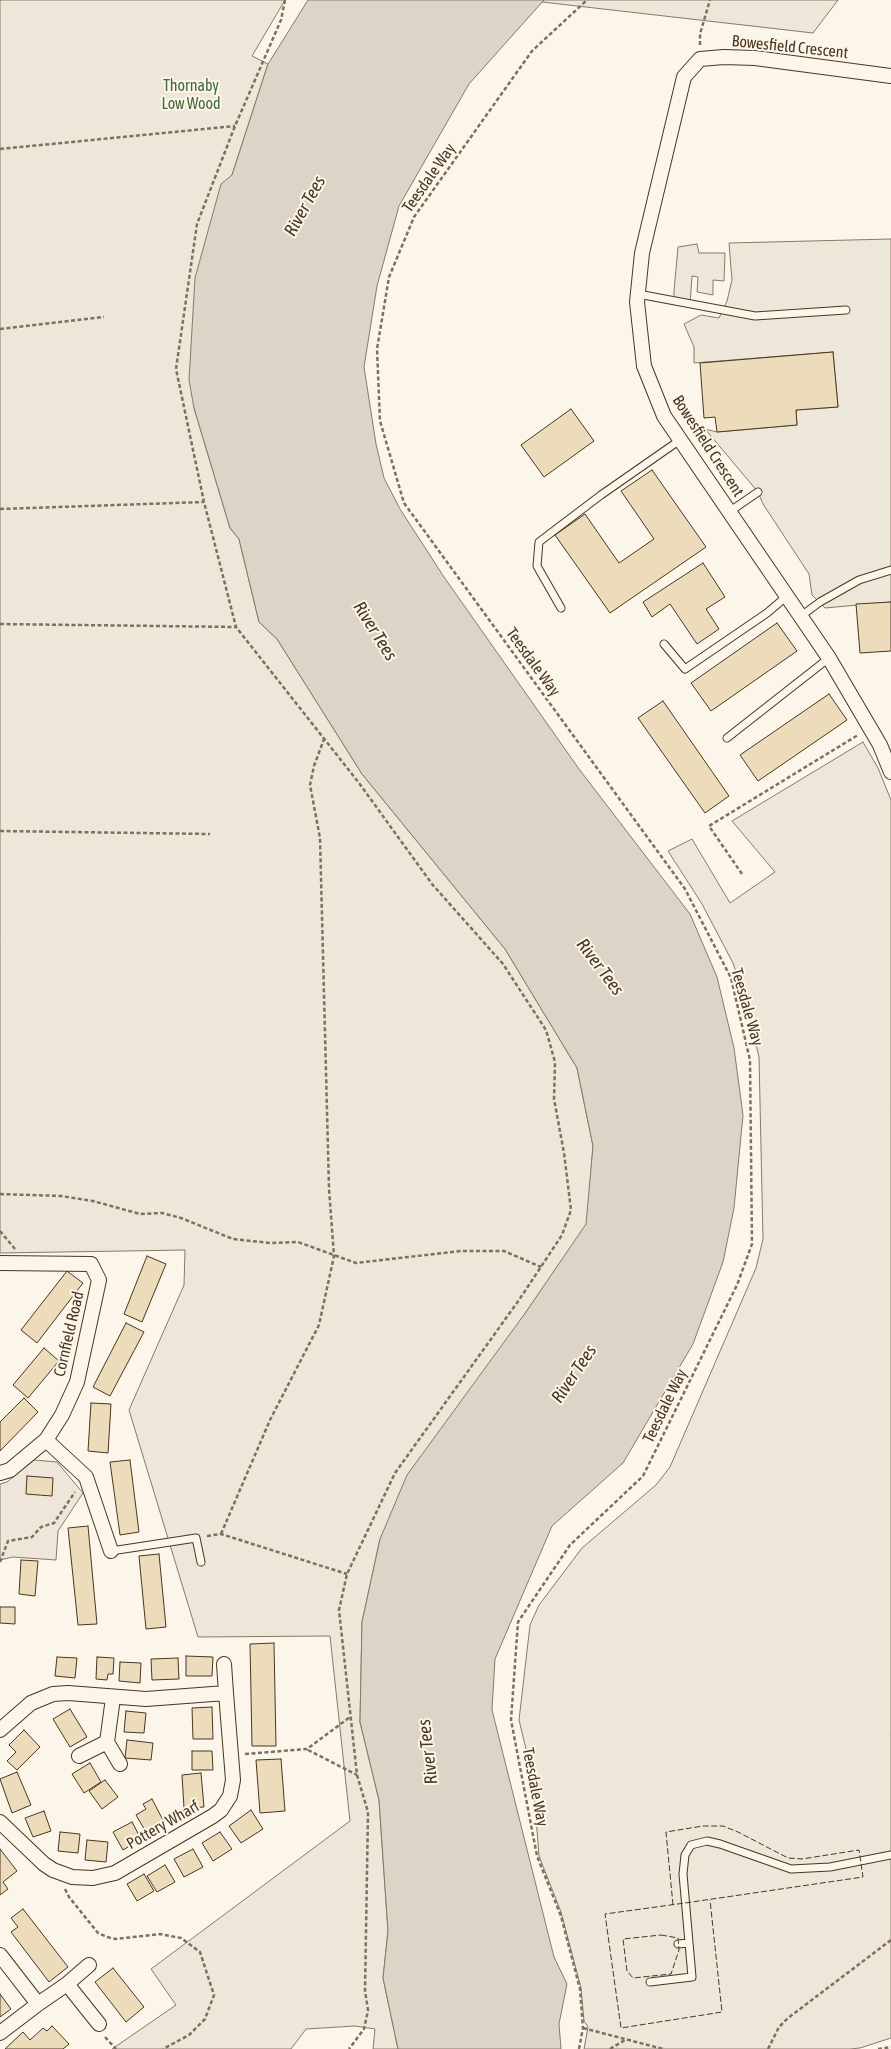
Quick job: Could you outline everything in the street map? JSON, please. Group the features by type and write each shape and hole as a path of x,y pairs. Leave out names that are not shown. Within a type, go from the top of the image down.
{"street":[{"name":"Bowesfield Crescent","path":"891,76 755,58 724,57 700,59 684,77 642,253 637,302 644,366 664,416 829,658 880,745 891,772"},
{"name":"Cornfield Road","path":"0,1263 91,1264 99,1280 77,1382 62,1415 46,1440 10,1470 0,1473"},
{"path":"46,1440 86,1477 111,1551"},
{"name":"Pottery Wharf","path":"0,1822 44,1864 72,1877 93,1878 115,1873 214,1816 221,1810 230,1796 233,1780 224,1664"},
{"path":"0,1730 31,1703 41,1697 52,1694 68,1693 113,1698 164,1699 226,1693"},
{"path":"113,1698 107,1742 120,1764"},
{"path":"79,1756 107,1742"},
{"path":"0,1955 38,2004"},
{"path":"0,2033 67,1984 89,1965"},
{"path":"67,1984 99,2024"}],"lane":[{"path":"638,294 755,316 846,310"},
{"path":"561,608 537,566 539,542 601,495 680,440"},
{"path":"729,512 758,492"},
{"path":"801,616 820,602 859,580 891,570"},
{"path":"664,644 685,669 768,613 787,596"},
{"path":"727,738 829,658"},
{"path":"111,1551 196,1538 201,1562"},
{"path":"650,1982 692,1977 684,1861 688,1849 696,1842 707,1841 720,1844 792,1870 830,1868 891,1855"},
{"path":"678,1944 689,1943"}],"path":[{"path":"285,0 281,20 235,126 197,224 176,368 204,502 236,626 324,739 432,884 503,964 546,1030 555,1062 554,1099 564,1152 571,1210 562,1235 541,1267 396,1473 347,1574 339,1610 358,1775 368,1812 365,1991 368,2010 364,2029 349,2049"},
{"name":"Teesdale Way","path":"580,2049 583,2028 580,1988 561,1916 537,1856 511,1720 518,1622 570,1545 643,1476 737,1285 752,1244 750,1060 731,978 685,889 404,503 380,421 376,349 389,277 414,217 532,52 587,0"},
{"path":"700,59 700,34 710,0"},
{"path":"0,149 235,126"},
{"path":"0,329 104,318"},
{"path":"0,509 204,502"},
{"path":"0,624 236,626"},
{"path":"742,874 709,826 870,728"},
{"path":"220,1534 270,1420 319,1325 334,1256 329,1188 320,838 310,785 314,766 324,739"},
{"path":"0,831 210,834"},
{"path":"0,1194 60,1196 93,1201 140,1214 162,1213 180,1218 233,1240 270,1243 298,1242 356,1264 460,1252 504,1252 541,1267"},
{"path":"0,1231 27,1263"},
{"path":"0,1562 8,1541 32,1537 41,1527 54,1523 86,1477"},
{"path":"196,1538 220,1534 347,1574"},
{"path":"307,1749 350,1717"},
{"path":"231,1754 307,1749 358,1775"},
{"path":"62,1874 64,1888 68,1897 98,1933 116,1939 160,1934 181,1938 200,1952 214,1996 205,2019 190,2035 163,2049"},
{"path":"768,2049 779,2027 788,2018 891,1940"},
{"path":"583,2028 664,2049"},
{"path":"610,2049 626,2040"},
{"path":"878,2049 891,2046"}],"green space":[{"name":"Thornaby Low Wood","path":"0,0 285,0 252,56 268,64 232,175 194,408 230,528 239,539 259,622 277,639 362,774 505,949 577,1068 593,1146 587,1224 526,1312 380,1539 362,1622 360,1722 379,1800 388,1931 383,1978 398,2049 373,2049 375,2029 355,2026 306,2029 291,2049 112,2049 176,2005 151,1969 350,1821 330,1636 198,1637 129,1410 184,1285 185,1250 0,1253"},
{"path":"544,0 838,0 813,33 542,2"},
{"path":"863,742 878,768 891,800 891,2038 860,2048 850,2049 584,2049 588,2027 584,2021 581,1988 561,1912 539,1856 533,1778 519,1720 530,1625 539,1605 582,1548 656,1485 670,1467 756,1268 763,1239 759,1057 746,1002 733,963 702,904 668,851 692,839 730,903 775,872 732,821"},
{"path":"34,1460 57,1462 83,1493 58,1531 56,1560 13,1557 0,1560 0,1484 7,1482"}],"shaded area":[{"path":"891,239 891,602 825,608 812,595 809,574 763,504 758,492 705,429 717,432 797,425 796,410 838,407 833,352 694,363 694,347 684,324 701,315 719,318 727,301 732,280 729,243"},
{"path":"697,244 699,253 725,253 724,281 713,280 713,295 697,292 698,277 692,276 690,304 674,302 678,247"}],"water":[{"name":"River Tees","path":"308,0 544,0 469,84 399,206 377,286 364,367 376,444 384,478 400,509 444,577 579,769 690,914 717,977 734,1048 743,1115 734,1208 723,1262 693,1344 623,1463 552,1526 495,1659 492,1710 554,1957 567,1984 559,2024 561,2049 398,2049 383,1978 388,1931 379,1800 360,1722 362,1622 380,1539 407,1475 526,1312 586,1224 593,1146 577,1068 505,949 362,774 277,639 259,622 239,539 230,528 194,408 189,380 195,278 221,184 232,175 268,64"}],"building":[{"path":"833,352 838,407 796,410 797,425 717,432 715,417 704,418 700,363"},
{"path":"571,409 594,441 544,477 521,445"},
{"path":"652,470 706,547 610,613 555,535 585,514 619,563 654,539 621,491"},
{"path":"703,563 725,597 706,609 719,629 697,644 670,604 652,617 643,602"},
{"path":"891,602 891,651 860,653 856,604"},
{"path":"777,623 797,651 711,711 691,683"},
{"path":"829,694 847,720 758,781 740,755"},
{"path":"663,701 729,796 705,813 638,718"},
{"path":"147,1256 166,1264 142,1322 124,1314"},
{"path":"67,1271 83,1283 37,1343 21,1330"},
{"path":"126,1323 144,1332 110,1396 93,1387"},
{"path":"44,1348 59,1361 28,1398 13,1385"},
{"path":"24,1398 38,1412 0,1451 0,1422"},
{"path":"91,1403 111,1404 108,1453 88,1451"},
{"path":"130,1460 139,1532 120,1535 110,1462"},
{"path":"27,1476 53,1478 52,1496 26,1494"},
{"path":"88,1526 97,1624 78,1625 68,1528"},
{"path":"159,1554 166,1627 146,1629 139,1556"},
{"path":"21,1560 38,1561 35,1596 19,1594"},
{"path":"0,1607 15,1607 15,1624 0,1623"},
{"path":"274,1643 276,1746 252,1746 250,1644"},
{"path":"186,1656 213,1657 212,1676 186,1676"},
{"path":"57,1657 77,1658 75,1678 55,1676"},
{"path":"97,1657 114,1658 113,1674 108,1674 107,1680 96,1679"},
{"path":"178,1658 179,1679 152,1680 151,1659"},
{"path":"120,1662 141,1663 140,1683 119,1681"},
{"path":"212,1707 213,1739 193,1739 192,1708"},
{"path":"70,1709 87,1737 70,1747 53,1719"},
{"path":"126,1711 146,1713 144,1733 124,1732"},
{"path":"24,1730 40,1747 17,1770 7,1761 16,1752 9,1745"},
{"path":"127,1740 153,1743 151,1760 125,1758"},
{"path":"192,1751 212,1751 213,1770 192,1770"},
{"path":"281,1759 285,1811 260,1813 256,1760"},
{"path":"90,1763 101,1782 84,1793 72,1774"},
{"path":"17,1772 31,1805 12,1813 0,1779"},
{"path":"201,1773 204,1807 184,1808 182,1775"},
{"path":"105,1780 118,1797 102,1809 89,1791"},
{"path":"152,1799 164,1822 146,1832 136,1815 146,1809 143,1804"},
{"path":"251,1810 263,1829 241,1843 229,1826"},
{"path":"44,1811 51,1831 33,1837 25,1818"},
{"path":"132,1822 141,1839 123,1850 113,1832"},
{"path":"60,1832 80,1834 78,1853 58,1851"},
{"path":"220,1832 232,1849 213,1861 202,1843"},
{"path":"87,1840 108,1842 106,1862 85,1860"},
{"path":"0,1849 17,1871 3,1882 8,1889 0,1895"},
{"path":"193,1849 203,1867 184,1877 174,1859"},
{"path":"165,1865 175,1882 157,1892 147,1876"},
{"path":"144,1874 154,1891 137,1901 127,1884"},
{"path":"23,1909 68,1967 49,1982 11,1932 18,1927 11,1918"},
{"path":"113,1968 144,2007 126,2022 95,1982"},
{"path":"0,1994 11,2009 0,2017"},
{"path":"52,2026 69,2044 63,2049 5,2049 23,2032 30,2040 43,2028 47,2031"}],"fence":[{"path":"673,1905 666,1832 703,1826 723,1826 788,1858 802,1859 859,1850 863,1877 685,1903 605,1914 621,2028 722,2012 710,1900"},
{"path":"661,1935 678,1938 679,1950 671,1974 633,1978 627,1971 623,1939 661,1935"}]}
